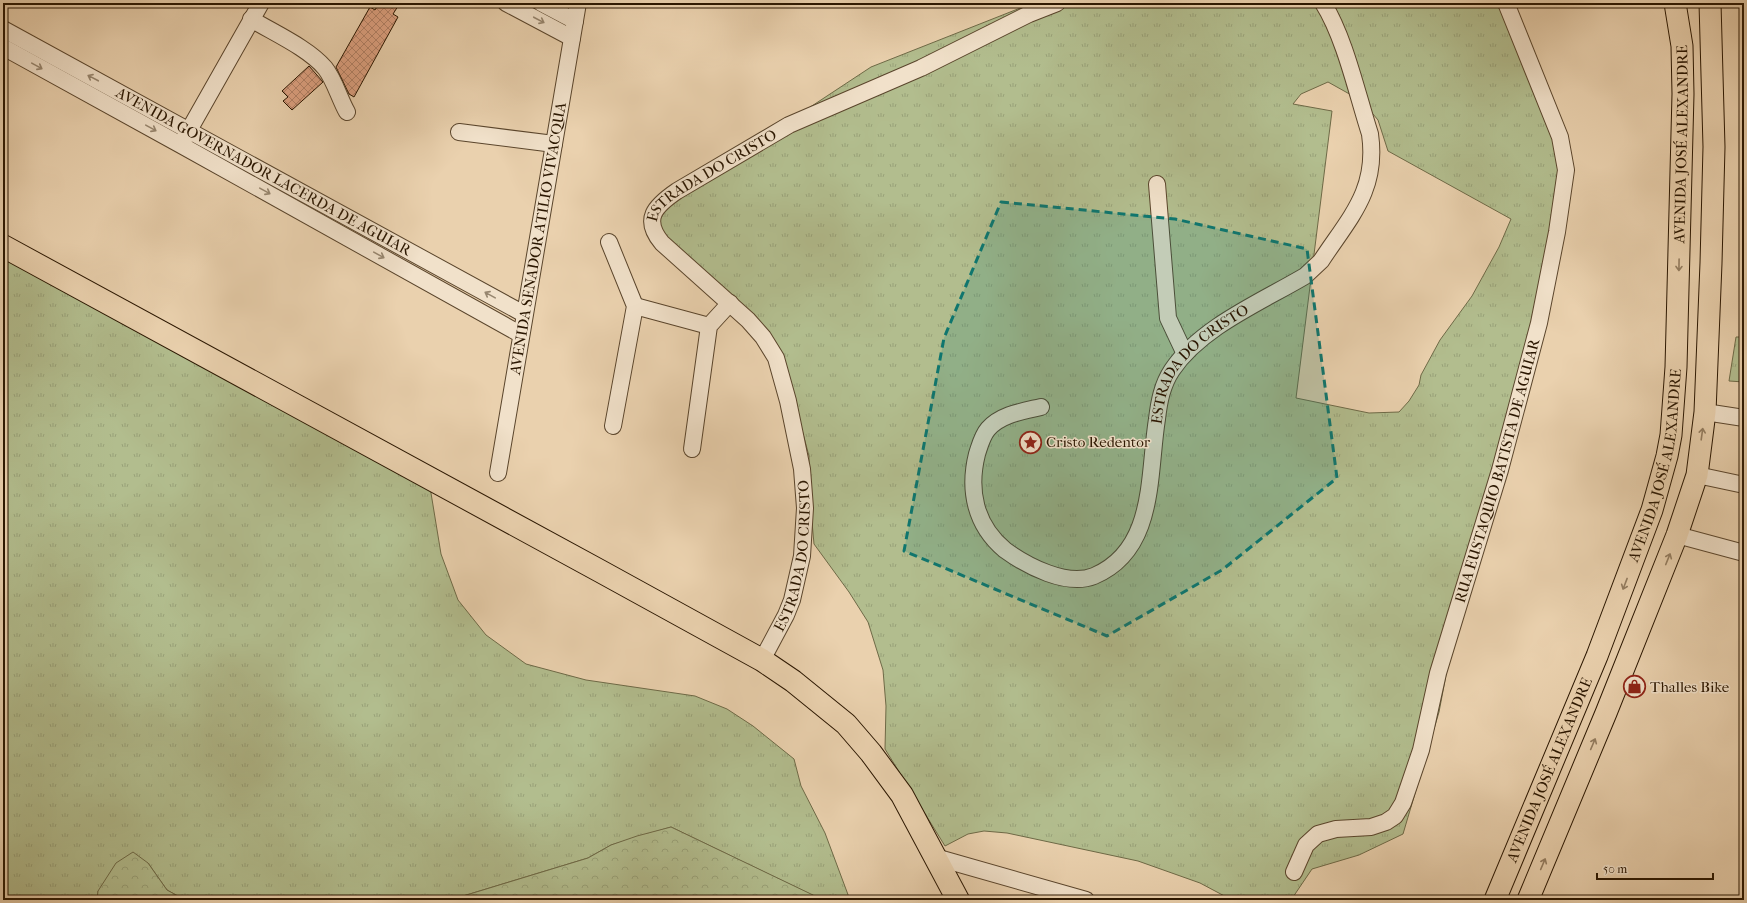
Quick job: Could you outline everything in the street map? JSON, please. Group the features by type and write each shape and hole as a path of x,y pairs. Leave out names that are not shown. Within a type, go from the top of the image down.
{"highway":[{"path":"3,246 762,660 793,681 846,724 872,753 902,795 958,900"}],"main road":[{"name":"AVENIDA JOSÉ ALEXANDRE","path":"1496,900 1599,649 1652,510 1668,456 1676,367 1683,66 1676,3"},
{"path":"1528,900 1627,661 1677,535 1696,475 1705,412 1713,162 1710,3"},
{"path":"1681,162 1713,162"},
{"path":"1599,649 1609,658 1627,661"}],"street":[{"path":"181,145 261,3"},
{"path":"506,3 572,38"},
{"path":"541,3 575,21"},
{"name":"AVENIDA SENADOR ATILIO VIVACQUA","path":"498,473 520,334 578,3"},
{"name":"ESTRADA DO CRISTO","path":"762,660 786,615 797,583 802,556 805,508 802,469 788,401 776,358 763,337 730,303 672,253 654,234 652,222 655,210 663,200 789,125 921,68 1029,14 1056,3"},
{"name":"ESTRADA DO CRISTO","path":"1041,406 1011,414 998,421 988,429 981,439 975,464 973,498 982,522 992,537 1006,550 1047,573 1079,580 1091,577 1106,571 1131,548 1142,525 1149,488 1152,452 1160,400 1166,379 1184,352 1226,322 1305,276 1321,261 1362,200 1367,186 1372,162 1370,134 1339,38 1329,13 1323,3"},
{"name":"RUA EUSTAQUIO BATISTA DE AGUIAR","path":"1294,872 1306,845 1318,834 1336,829 1370,827 1386,822 1395,816 1403,803 1421,750 1438,673 1502,462 1537,330 1557,232 1566,170 1560,137 1506,3"},
{"path":"251,19 297,46 318,61 326,69 347,112"},
{"name":"AVENIDA GOVERNADOR LACERDA DE AGUIAR","path":"3,29 524,314"},
{"name":"AVENIDA GOVERNADOR LACERDA DE AGUIAR","path":"3,47 520,334"},
{"path":"458,132 554,144"},
{"path":"1157,184 1168,318 1184,352"},
{"path":"609,242 635,306 613,426"},
{"path":"692,449 709,326 730,303"},
{"path":"635,306 709,326"},
{"path":"1705,412 1744,418"},
{"path":"1696,475 1744,485"},
{"path":"1677,535 1744,553"},
{"path":"935,857 1086,900"}],"highlighted area":[{"path":"1001,202 1175,219 1307,249 1337,478 1222,570 1107,636 904,551 944,338"}],"green space":[{"path":"1033,3 1510,3 1566,161 1526,361 1473,533 1439,712 1403,834 1359,855 1312,869 1291,900 1232,900 1200,883 1138,861 1007,833 984,831 968,834 945,846 885,749 886,706 883,670 868,622 849,592 814,544 809,489 809,456 798,415 768,358 738,312 661,234 651,212 871,67","holes":["1328,82 1362,101 1378,120 1388,151 1511,219 1499,247 1472,296 1440,340 1421,375 1419,385 1409,401 1399,412 1369,413 1296,398 1332,111 1293,104 1301,94"]},
{"path":"3,253 430,487 441,554 458,600 486,635 526,664 586,680 695,696 727,709 753,726 794,759 801,786 825,833 850,900 820,900 671,827 611,845 588,858 450,900 185,900 167,890 148,863 98,891 97,900 3,900"},
{"path":"1736,337 1744,337 1744,382 1729,381"},
{"path":"671,827 813,895 820,900 450,900 588,858 611,845"},
{"path":"133,852 148,863 167,890 185,900 97,900 98,891 116,863"}],"building":[{"path":"379,3 400,3 393,14 398,17 354,97 349,94 336,67 370,7 375,10"},
{"path":"309,66 323,82 292,110 283,101 288,97 282,91"}],"place":[{"name":"Cristo Redentor","path":"1030,442"},
{"name":"Thalles Bike","path":"1635,687"}]}
